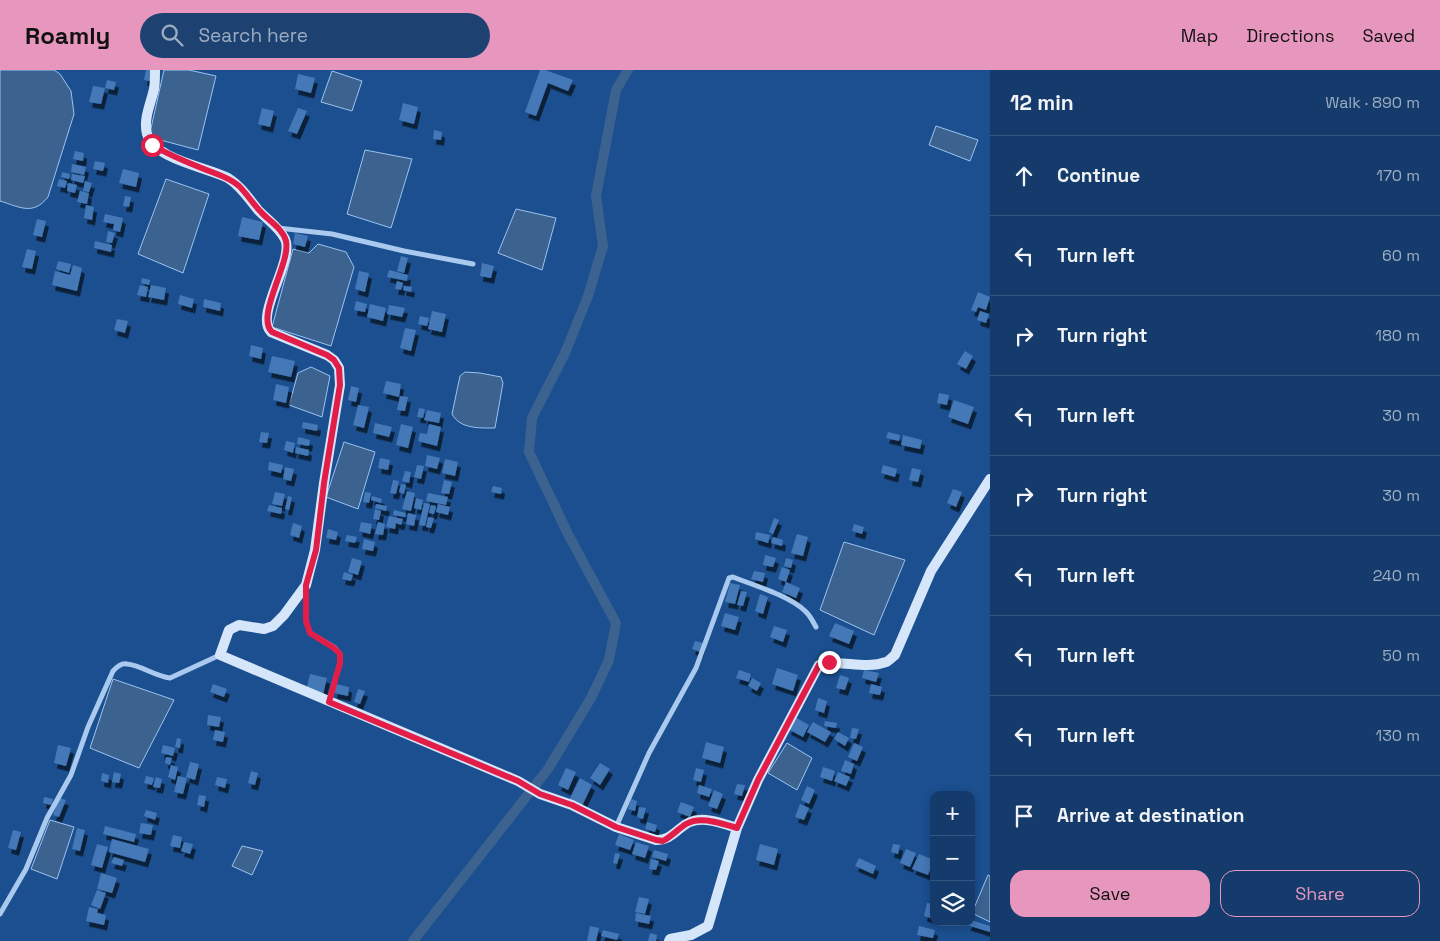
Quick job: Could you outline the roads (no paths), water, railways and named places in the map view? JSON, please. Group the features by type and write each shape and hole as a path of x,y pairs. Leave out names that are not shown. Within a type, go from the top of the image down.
{"main road":[{"path":"155,70 154,87 146,123 147,133 152,145 172,156 233,182 278,228 286,240 286,254 272,293 266,324 268,329 334,360 339,368 340,385 324,483 316,550 306,585 284,616 272,626 264,629 239,625 230,630 220,655 518,781 540,794 572,805 616,827 663,841 685,824 693,821 716,822 737,828"},
{"path":"669,941 670,939 691,935 708,926 737,828 758,780 819,665 829,662 846,665 887,662 895,655 931,571 990,478"}],"street":[{"path":"278,228 332,234 404,251 473,264"},
{"path":"616,827 649,753 696,668 729,578 732,577 779,595 799,606 809,615 816,627"},
{"path":"306,585 306,621 310,633 340,654 340,663 329,702"},
{"path":"0,914 26,869 47,818 71,774 88,727 113,671 118,666 126,664 170,678 220,655"}],"water":[{"path":"0,70 54,70 60,74 71,91 74,114 48,197 42,203 31,208 0,201"},
{"path":"164,70 189,70 216,76 198,150 149,137"},
{"path":"332,71 362,81 352,111 321,102"},
{"path":"936,126 978,140 970,161 929,145"},
{"path":"365,150 412,159 391,228 347,214"},
{"path":"166,179 209,194 183,273 138,254"},
{"path":"516,209 556,218 542,270 498,253"},
{"path":"318,244 346,252 354,267 331,346 272,327 293,249 309,253"},
{"path":"311,367 330,376 322,417 289,405 298,373"},
{"path":"465,372 501,377 503,383 495,428 470,427 460,423 452,414 460,376"},
{"path":"344,442 375,452 358,509 326,497"},
{"path":"844,542 905,560 874,635 820,610"},
{"path":"113,679 174,700 139,768 90,748"},
{"path":"787,743 812,758 797,790 768,773"},
{"path":"50,820 74,827 57,879 31,869"},
{"path":"242,846 263,851 252,875 232,866"},
{"path":"988,875 990,876 990,922 975,914 975,906"}],"waterway":[{"path":"413,941 548,769 591,698 609,660 616,623 568,534 529,452 532,418 565,353 588,296 603,246 596,196 616,90 628,70"}]}
